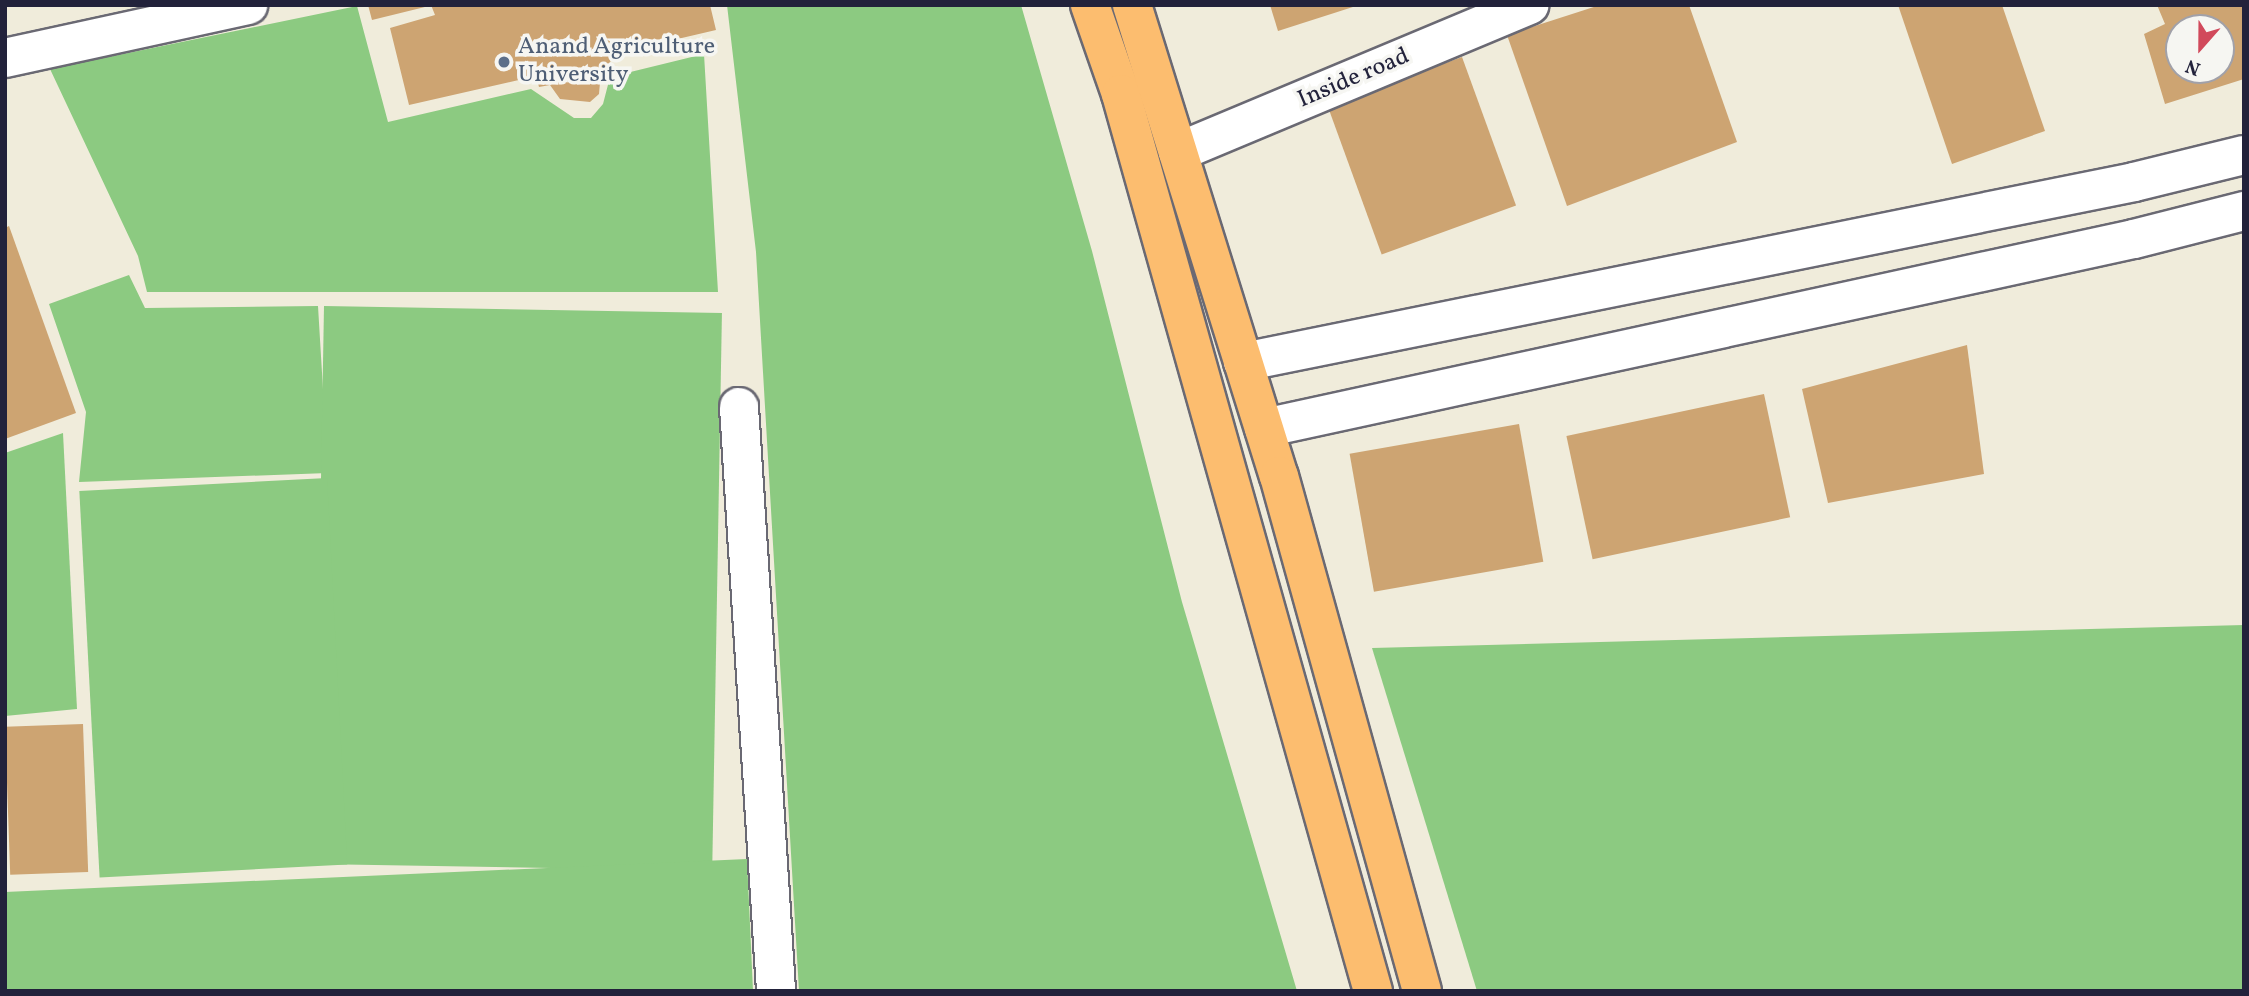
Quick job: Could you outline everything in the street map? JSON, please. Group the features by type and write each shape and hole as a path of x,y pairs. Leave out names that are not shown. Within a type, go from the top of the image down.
{"main road":[{"path":"1090,5 1165,247 1373,991"},
{"path":"1132,5 1264,428 1422,991"},
{"path":"1165,247 1204,236"}],"lane":[{"path":"5,58 248,5"},
{"name":"Inside road","path":"1178,152 1530,5"},
{"path":"1243,362 2134,182 2244,155"},
{"path":"1264,428 2134,239 2244,211"},
{"path":"739,407 776,991"}],"green space":[{"path":"727,5 1021,5 1092,251 1182,602 1297,991 799,991 756,252"},
{"path":"357,6 388,122 531,89 574,118 591,118 603,104 610,77 704,54 718,292 147,292 138,256 50,69"},
{"path":"129,275 145,308 318,306 328,473 79,482 86,412 49,304"},
{"path":"324,306 722,313 712,871 314,864"},
{"path":"63,433 77,709 5,716 5,453"},
{"path":"327,478 347,864 100,877 79,491"},
{"path":"2244,625 2244,991 1477,991 1372,648"},
{"path":"747,859 753,991 5,991 5,892"}],"building":[{"path":"368,5 429,5 429,6 372,20"},
{"name":"Anand Agriculture University","path":"431,5 710,5 716,30 609,55 612,69 601,71 599,94 590,102 560,99 550,85 539,87 536,76 409,105 390,28 435,15"},
{"path":"1270,5 1356,5 1356,6 1278,31"},
{"path":"1600,5 1689,5 1737,142 1567,206 1507,35"},
{"path":"1898,5 2002,5 2045,131 1952,164"},
{"path":"2157,5 2244,5 2244,79 2235,82 2235,14 2165,14 2165,24"},
{"path":"2165,24 2165,84 2228,84 2165,104 2144,34"},
{"path":"1462,57 1516,205 1382,254 1328,106"},
{"path":"9,226 76,413 5,439 5,228"},
{"path":"1967,345 1984,474 1828,503 1802,389"},
{"path":"1764,394 1790,517 1593,559 1566,436"},
{"path":"1519,424 1543,562 1374,592 1350,454"},
{"path":"83,724 88,872 10,875 5,727"}],"place":[{"name":"Anand Agriculture University","path":"504,62"}]}
